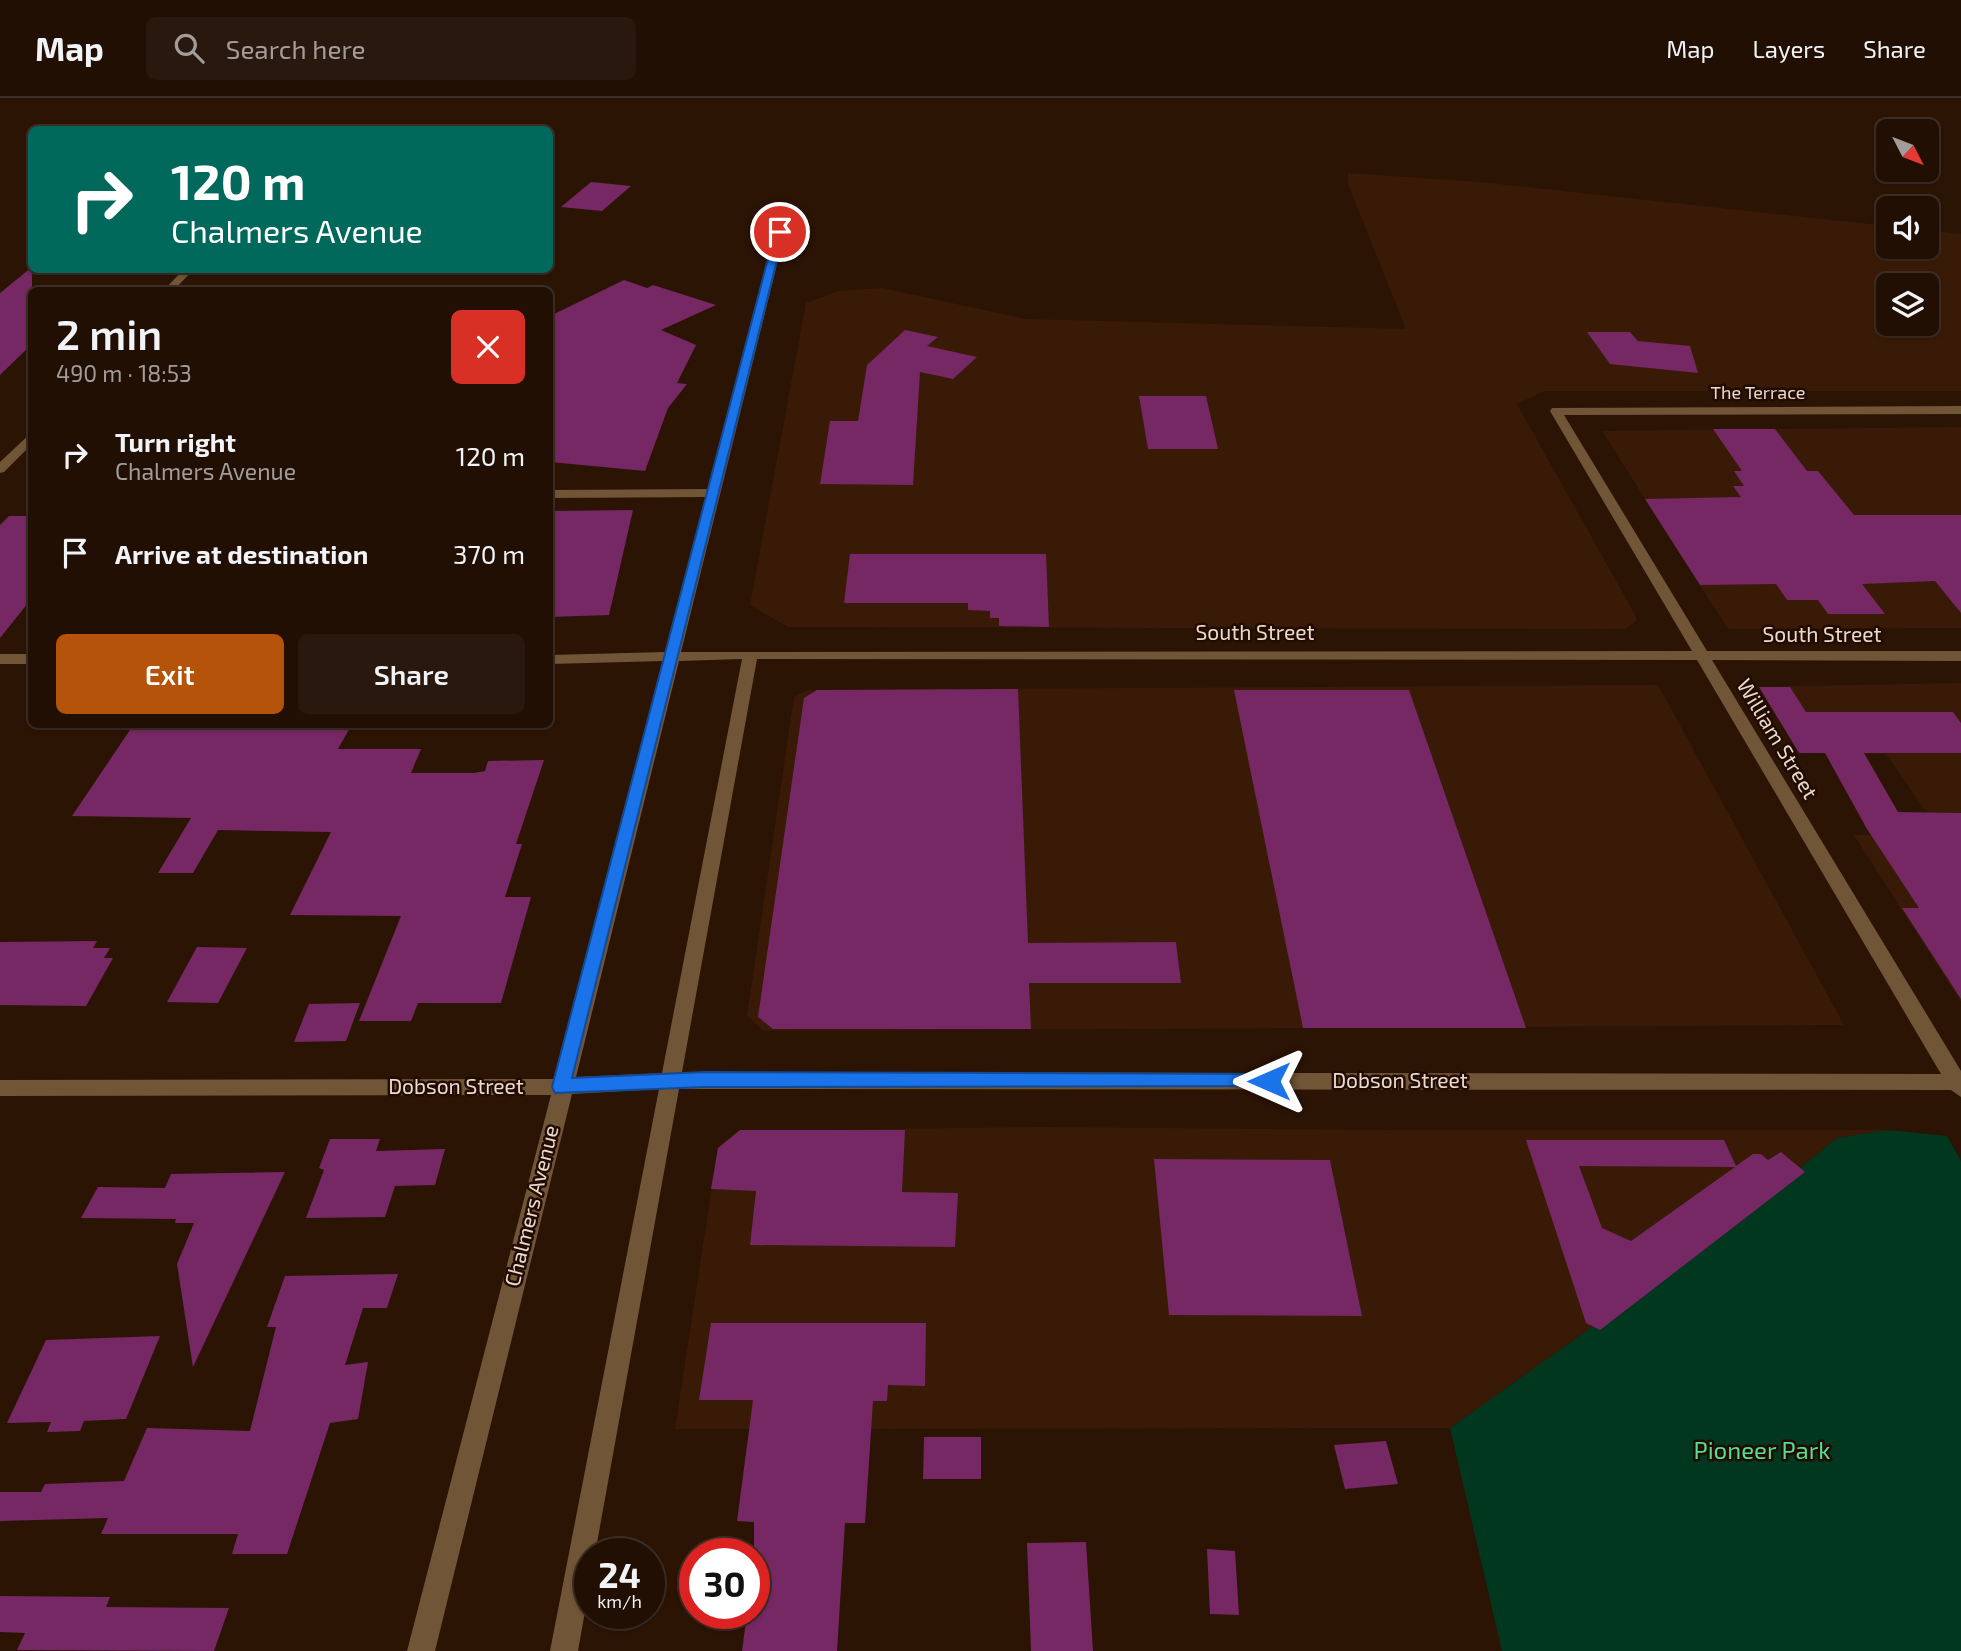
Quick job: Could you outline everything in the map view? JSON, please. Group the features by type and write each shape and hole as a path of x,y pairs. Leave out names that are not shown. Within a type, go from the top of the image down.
{"street":[{"name":"Chalmers Avenue","path":"421,1651 561,1087 780,232"},
{"path":"172,287 185,273"},
{"name":"The Terrace","path":"1556,411 1961,410"},
{"name":"William Street","path":"1556,411 1960,1084"},
{"path":"0,469 28,440"},
{"path":"553,494 713,493"},
{"path":"565,1651 673,1082 750,656"},
{"name":"South Street","path":"553,659 750,656 1961,656"},
{"path":"0,659 28,659"},
{"name":"Dobson Street","path":"0,1088 561,1087 606,1082 1960,1084"}],"shaded area":[{"path":"1348,173 1479,182 1876,225 1876,259 1939,259 1939,231 1961,234 1961,391 1544,391 1517,404 1634,613 1637,620 1626,629 788,627 750,605 806,303 838,291 882,288 1026,319 1406,329 1348,184"},
{"path":"1961,427 1961,628 1728,629 1602,431"},
{"path":"1961,683 1961,1002 1854,835 1941,833 1886,754 1799,753 1759,687"},
{"path":"1658,685 1844,1025 764,1031 747,1016 794,697 808,690"},
{"path":"1041,1127 1887,1130 1837,1138 1696,1253 1450,1428 675,1429 718,1147 739,1131"}],"green space":[{"name":"Pioneer Park","path":"1887,1130 1947,1136 1961,1161 1961,1651 1502,1651 1450,1428 1696,1253 1837,1138"}],"building":[{"path":"591,182 631,186 602,211 561,207"},
{"path":"28,270 28,273 32,273 32,287 28,287 28,348 0,375 0,293"},
{"path":"624,280 647,288 653,285 716,305 661,330 696,345 677,383 687,384 668,408 645,471 553,462 553,315"},
{"path":"905,330 938,337 927,346 977,357 953,379 920,372 913,485 820,484 830,421 858,421 867,365"},
{"path":"1587,332 1630,332 1638,341 1690,346 1698,373 1610,364"},
{"path":"1139,396 1206,396 1218,449 1148,449"},
{"path":"1713,429 1775,429 1807,471 1818,471 1854,515 1961,515 1961,613 1935,581 1862,584 1885,614 1828,614 1818,600 1787,600 1776,584 1700,585 1645,499 1741,497 1733,486 1744,486 1734,471 1742,471"},
{"path":"633,510 609,615 553,617 553,511"},
{"path":"9,516 28,516 28,603 0,638 0,525"},
{"path":"850,554 1046,554 1049,627 999,626 999,618 990,618 990,611 968,610 968,603 844,603"},
{"path":"1759,687 1790,687 1806,712 1953,712 1961,723 1961,753 1864,753 1898,812 1961,813 1961,999 1902,908 1919,908 1867,829 1825,753 1799,753"},
{"path":"1018,689 1028,943 1176,942 1181,983 1029,983 1031,1029 773,1029 758,1017 804,698 817,690"},
{"path":"1234,690 1409,690 1526,1028 1303,1028"},
{"path":"131,728 350,728 338,749 421,749 411,773 474,773 485,771 488,761 544,760 516,844 522,844 505,897 531,897 501,1003 418,1003 411,1021 359,1021 401,916 290,915 331,832 218,830 193,873 158,873 191,818 72,816"},
{"path":"97,941 93,948 110,948 104,958 113,958 86,1006 0,1005 0,942"},
{"path":"197,947 247,948 218,1003 167,1002"},
{"path":"360,1003 346,1041 294,1042 309,1004"},
{"path":"740,1130 905,1130 902,1192 958,1193 955,1247 750,1245 756,1191 711,1189 718,1148"},
{"path":"330,1139 380,1139 376,1151 445,1149 435,1185 395,1186 385,1217 306,1218 324,1170 319,1168"},
{"path":"1526,1140 1724,1140 1736,1166 1753,1154 1761,1154 1768,1160 1781,1152 1805,1172 1600,1330 1586,1323","holes":["1579,1166 1735,1167 1631,1241 1602,1228"]},
{"path":"1154,1159 1330,1160 1362,1316 1169,1315"},
{"path":"285,1172 193,1367 177,1264 194,1223 175,1223 176,1219 81,1218 98,1187 165,1188 171,1174"},
{"path":"398,1274 387,1308 363,1308 345,1365 368,1362 358,1419 330,1423 287,1554 232,1554 238,1534 101,1534 108,1518 0,1521 0,1492 41,1492 45,1484 124,1481 147,1428 250,1431 276,1327 267,1327 285,1276"},
{"path":"711,1323 926,1323 925,1386 888,1385 887,1401 873,1401 865,1523 845,1523 837,1651 742,1651 745,1629 770,1629 770,1538 754,1538 754,1522 737,1521 753,1400 699,1400"},
{"path":"160,1336 126,1419 84,1421 80,1431 47,1432 51,1422 7,1423 46,1340"},
{"path":"924,1437 981,1437 981,1479 923,1479"},
{"path":"1386,1441 1398,1484 1345,1489 1334,1445"},
{"path":"1086,1542 1093,1651 1031,1651 1027,1543"},
{"path":"1207,1549 1235,1551 1239,1615 1210,1614"},
{"path":"0,1596 110,1597 106,1607 229,1608 214,1651 17,1650 25,1633 0,1632"}],"route":[{"path":"780,232 561,1087 606,1082 705,1080 1269,1081"}]}
